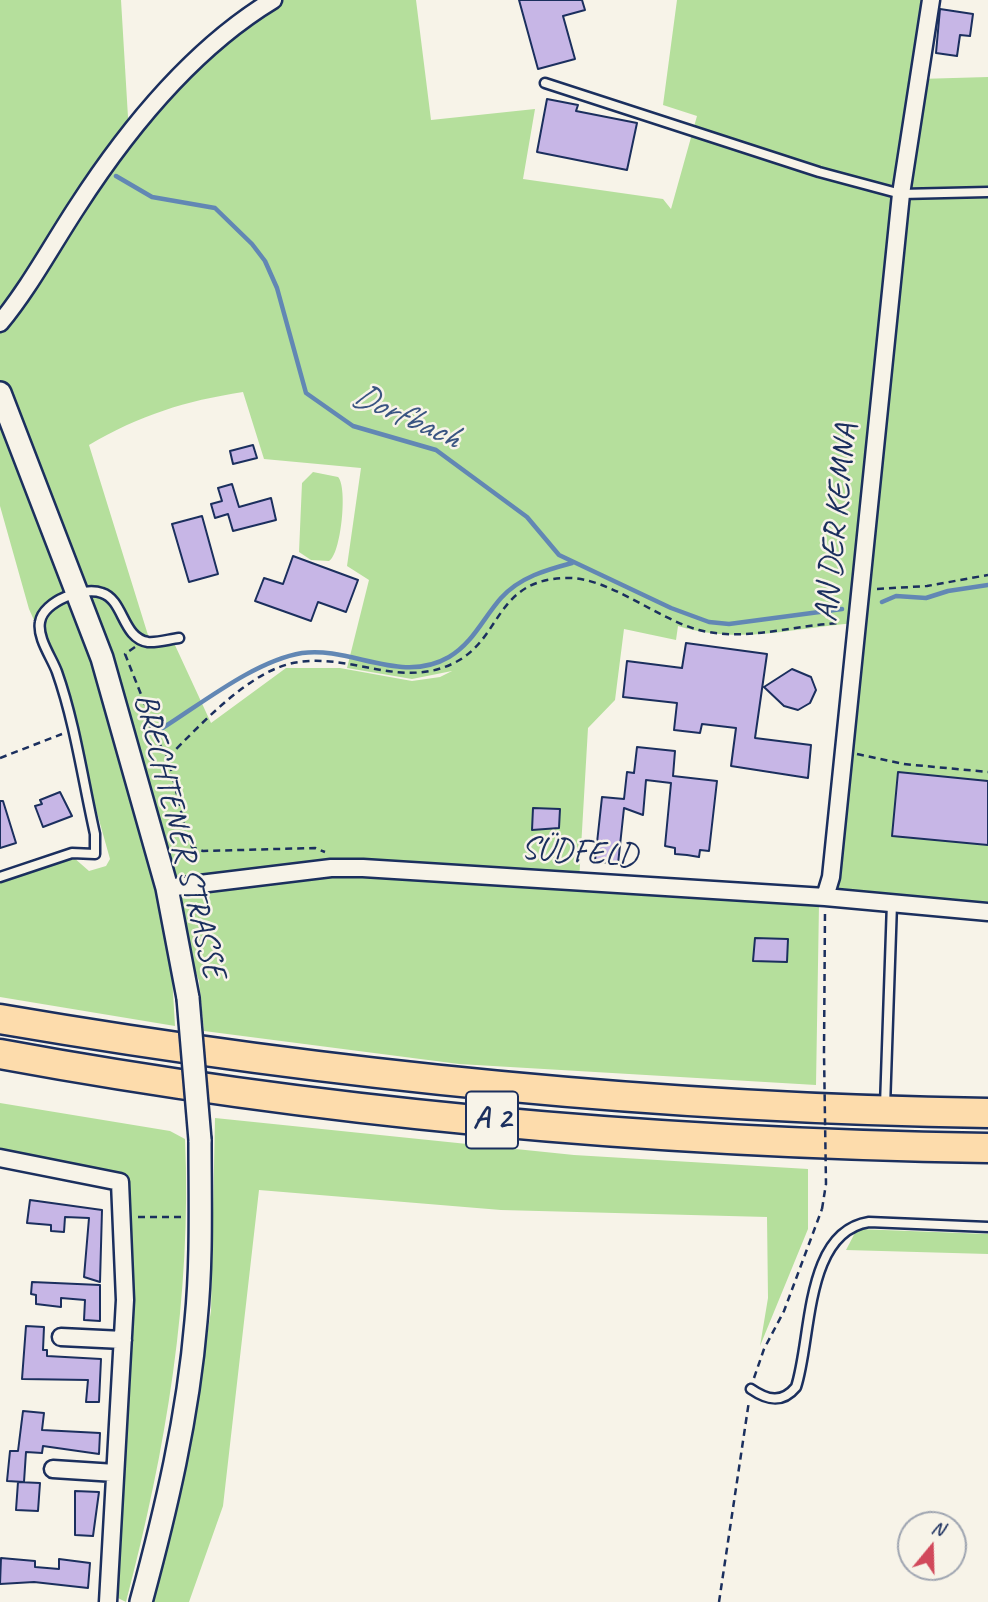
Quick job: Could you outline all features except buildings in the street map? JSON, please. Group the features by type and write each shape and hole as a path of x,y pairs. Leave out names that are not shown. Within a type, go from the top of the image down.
{"highway":[{"name":"A 2","path":"0,1019 216,1055 359,1072 645,1099 885,1111 988,1113"},
{"name":"A 2","path":"0,1054 238,1093 429,1115 726,1137 988,1147"}],"street":[{"path":"0,323 79,203 142,119 205,50 234,26 273,0"},
{"name":"AN DER KEMNA","path":"825,897 831,877 901,194 931,0"},
{"name":"BRECHTENER STRASSE","path":"0,393 102,659 167,888 188,998 200,1140 200,1254 190,1375 167,1503 141,1602"},
{"name":"SÜDFELD","path":"167,888 331,868 825,897 988,912"},
{"path":"0,1158 120,1182 125,1234 123,1340 108,1602"},
{"path":"61,1337 123,1340"},
{"path":"53,1469 115,1473"}],"lane":[{"path":"545,83 819,172 901,194 988,192"},
{"path":"0,877 72,853 95,854 95,834 58,674 41,634 40,621 45,612 60,600 92,591 111,598 133,634 141,640 149,642 180,638"},
{"path":"885,1111 892,903"},
{"path":"751,1389 764,1397 777,1399 789,1396 796,1387 817,1272 832,1247 854,1224 869,1222 988,1227"}],"path":[{"path":"879,589 927,586 988,575"},
{"path":"168,757 229,699 283,666 299,662 328,662 412,675 455,663 470,653 513,596 546,580 578,578 675,622 714,633 751,633 848,623"},
{"path":"141,640 125,654 146,707 152,733 168,757 192,847 202,851 315,848 330,858 331,868"},
{"path":"0,758 71,730"},
{"path":"844,753 904,764 988,772"},
{"path":"719,1602 751,1389 764,1349 784,1311 822,1209 826,1184 825,897"},
{"path":"138,1217 186,1217"}],"green space":[{"path":"0,0 121,0 129,134 174,82 273,0 416,0 431,120 535,109 523,179 663,199 671,209 697,116 663,105 677,0 931,0 919,79 988,77 988,905 816,889 828,867 855,623 744,635 701,632 678,626 676,640 624,629 615,700 588,728 579,882 342,860 182,885 330,873 819,904 816,1085 459,1064 204,1031 199,981 167,891 175,1026 0,997 0,881 73,857 89,871 106,866 110,859 58,674 29,609 0,506","holes":["243,392 264,459 361,468 347,566 369,580 347,668 412,679 452,671 440,677 412,681 340,668 286,668 211,723 174,643 152,648 89,445 145,417 202,400"]},
{"path":"313,472 338,477 341,483 343,506 340,534 337,547 329,561 311,560 299,552 302,483"},
{"path":"0,1103 170,1131 185,1139 184,1256 173,1372 153,1488 126,1602 108,1593 115,1473 120,1182 0,1158"},
{"path":"215,1118 574,1155 808,1169 808,1229 760,1346 768,1298 767,1217 501,1210 259,1190 223,1506 189,1602 151,1602 185,1467 211,1311"},
{"path":"857,1229 988,1234 988,1254 846,1250"}],"waterway":[{"name":"Dorfbach","path":"116,176 152,197 215,208 252,244 265,261 277,288 306,393 353,426 436,450 527,517 559,555 671,608 709,622 729,624 842,609"},
{"path":"158,731 246,674 302,653 320,652 394,666 431,665 449,657 465,645 501,598 516,585 543,572 572,563"},
{"name":"Dorfbach","path":"882,602 896,596 926,598 948,591 988,585"}]}
